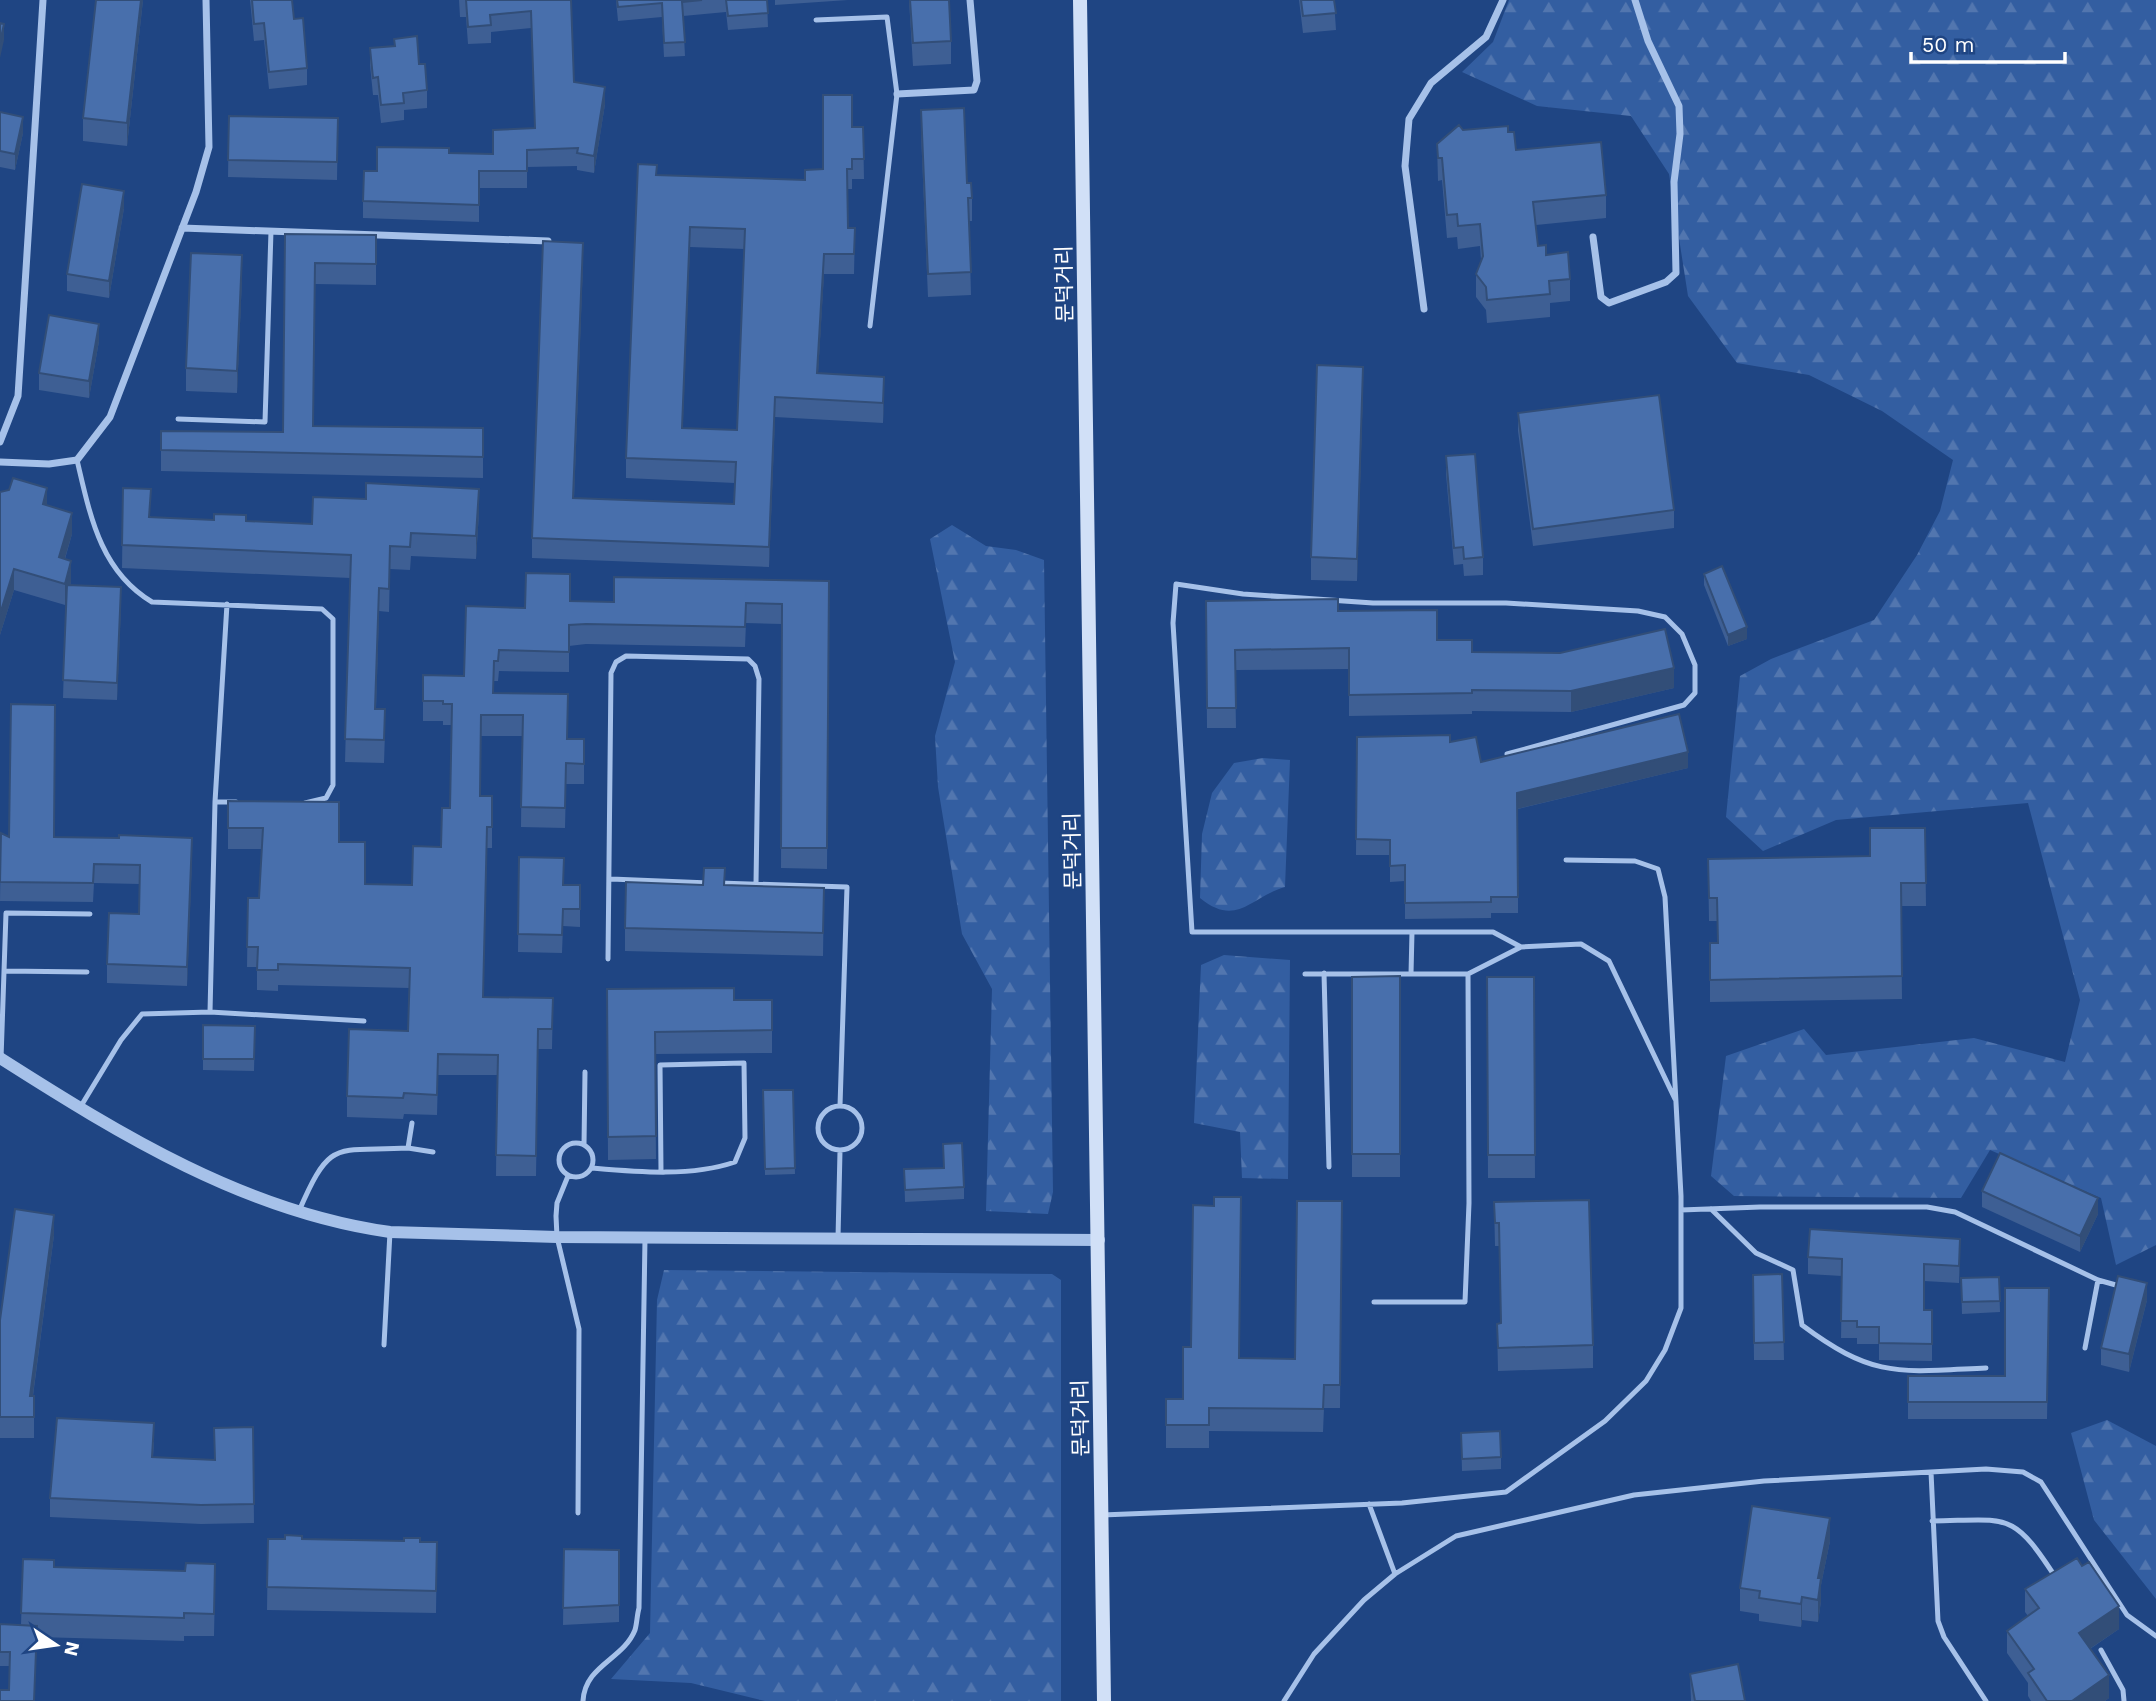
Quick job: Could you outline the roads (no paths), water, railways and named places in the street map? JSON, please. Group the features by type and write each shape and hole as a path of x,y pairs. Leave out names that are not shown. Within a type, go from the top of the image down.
{"main road":[{"name":"문덕거리","path":"1080,0 1104,1701"}],"street":[{"path":"0,442 18,396 43,0"},
{"path":"0,462 49,464 77,460 110,417 182,228 209,147 206,0"},
{"path":"897,94 974,90 977,81 970,0"},
{"path":"1424,309 1405,166 1409,119 1431,83 1486,37 1503,0"},
{"path":"1593,237 1601,297 1609,303 1666,282 1676,273 1674,182 1680,134 1679,106 1648,41 1635,0"},
{"path":"182,228 548,241"},
{"path":"1,1059 79,1109 177,1165 299,1211 390,1232 557,1237 1099,1240"}],"lane":[{"path":"816,20 887,16 897,94 870,326"},
{"path":"178,419 265,422 271,231"},
{"path":"77,460 92,521 108,556 130,589 152,602 322,609 333,619 333,785 326,798 293,803"},
{"path":"1507,754 1684,705 1695,692 1695,665 1682,634 1665,617 1638,611 1506,603 1373,603 1243,594 1176,584 1172,623 1192,932 1493,932 1521,947"},
{"path":"210,1012 215,802 227,604"},
{"path":"608,959 611,879 611,673 616,662 626,656 748,659 755,666 759,679 756,884"},
{"path":"215,802 241,803"},
{"path":"1102,1515 1369,1504 1506,1492 1613,1413 1646,1381 1665,1350 1681,1308 1681,1210 1665,897 1658,869 1635,861 1566,860"},
{"path":"611,879 847,887 840,1106"},
{"path":"1,1059 6,913 90,914"},
{"path":"1411,974 1412,932"},
{"path":"1305,974 1468,975 1521,947 1581,944 1609,961 1676,1101"},
{"path":"5,971 87,972"},
{"path":"1324,974 1329,1167"},
{"path":"1374,1302 1465,1302 1469,1203 1468,975"},
{"path":"79,1109 121,1040 142,1014 210,1012 364,1021"},
{"path":"592,1168 661,1171 708,1171 735,1162 745,1138 744,1063 660,1065 661,1171"},
{"path":"584,1144 570,1143 560,1152 559,1166 568,1176 582,1177 592,1168 593,1155 584,1144 585,1072"},
{"path":"840,1106 854,1111 859,1117 862,1132 855,1145 840,1151 826,1146 818,1133 821,1118 832,1107 840,1106"},
{"path":"408,1148 412,1123"},
{"path":"299,1211 326,1159 340,1150 408,1148 433,1153"},
{"path":"838,1238 840,1151"},
{"path":"568,1176 557,1203 557,1237 579,1329 578,1513"},
{"path":"1681,1210 1927,1207 1955,1212 2098,1280 2136,1290"},
{"path":"1711,1209 1756,1253 1793,1270 1802,1325 1832,1348 1859,1362 1900,1372 1986,1368"},
{"path":"384,1346 390,1232"},
{"path":"583,1701 584,1689 594,1671 619,1651 634,1632 639,1608 646,1236"},
{"path":"2085,1349 2098,1280"},
{"path":"1284,1701 1314,1654 1364,1600 1395,1574 1456,1536 1634,1495 1764,1480 1986,1469 2023,1472 2040,1482 2127,1615 2156,1636"},
{"path":"1931,1472 1938,1621 1944,1637 1986,1701"},
{"path":"1369,1504 1395,1574"},
{"path":"1932,1521 2005,1522 2018,1527 2032,1541 2059,1583"},
{"path":"2101,1650 2123,1690 2124,1701"}]}
